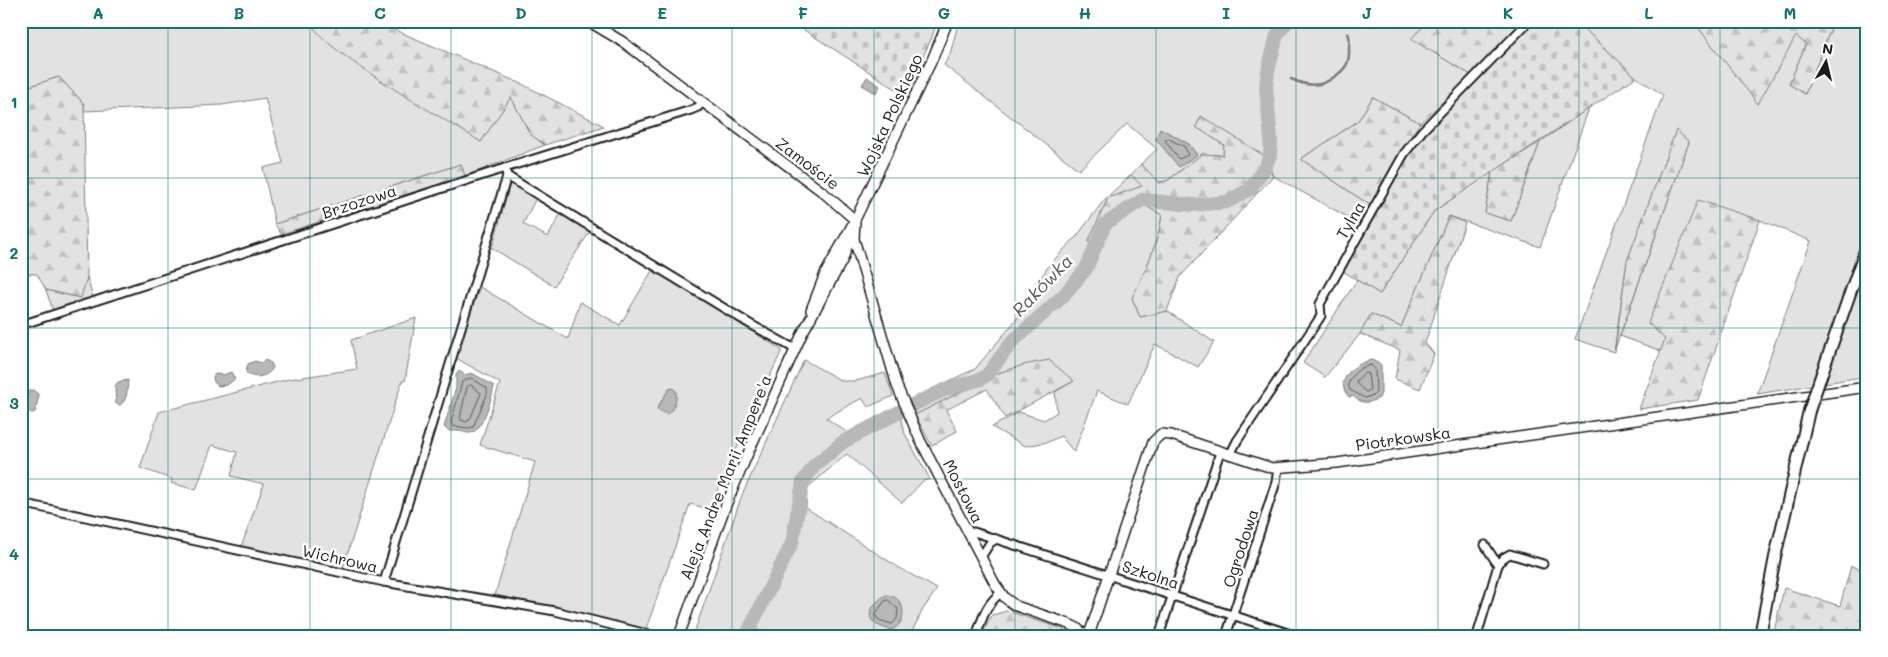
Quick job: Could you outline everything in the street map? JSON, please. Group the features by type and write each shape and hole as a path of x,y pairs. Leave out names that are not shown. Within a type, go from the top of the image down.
{"main road":[{"path":"1760,636 1775,557 1809,411 1867,245"}],"street":[{"name":"Zamoście","path":"588,21 623,42 824,193 855,220"},
{"name":"Wojska Polskiego","path":"855,220 925,75 948,21"},
{"name":"Tylna","path":"1230,455 1237,441 1321,316 1320,304 1404,154 1422,131 1529,21"},
{"name":"Brzozowa","path":"21,325 506,172 691,110 703,102"},
{"path":"384,582 506,172 742,320 795,349"},
{"name":"Aleja Andre Marii Ampere'a","path":"679,636 724,510 803,332 843,259 850,243 855,220"},
{"name":"Aleja Andre Marii Ampere'a","path":"803,332 825,274 855,220"},
{"path":"855,220 854,239 860,261"},
{"path":"843,259 852,256 860,261"},
{"name":"Mostowa","path":"860,261 892,373 903,402 1000,593"},
{"name":"Piotrkowska","path":"1086,636 1091,630 1153,442 1156,437 1166,433 1262,466 1278,468 1338,463 1867,387"},
{"path":"1159,636 1171,595 1220,452"},
{"name":"Ogrodowa","path":"1226,636 1276,482 1278,468"},
{"name":"Wichrowa","path":"21,504 384,582 555,611 654,636"},
{"name":"Szkolna","path":"968,533 974,532 1297,636"},
{"path":"981,557 990,543 996,539"},
{"path":"1486,546 1498,566"},
{"path":"1477,636 1498,566 1503,558 1510,554 1543,564"},
{"path":"976,636 986,607 1000,593 1016,606 1069,624 1086,636"}],"green space":[{"path":"21,21 311,21 312,26 481,142 511,96 530,134 545,145 465,176 461,164 275,224 263,168 283,163 265,98 222,105 84,111 84,104 59,77 21,89"},
{"path":"311,21 374,21 522,84 604,126 545,145 530,134 511,97 481,142 359,66 318,33"},
{"path":"790,21 937,21 932,37 905,95"},
{"path":"959,21 1428,21 1412,39 1471,75 1420,123 1373,97 1358,121 1301,159 1370,205 1360,224 1273,176 1263,155 1201,117 1196,127 1224,145 1223,156 1202,154 1167,181 1159,182 1141,164 1157,149 1127,124 1079,170 944,65 950,54"},
{"path":"1428,21 1523,21 1471,75 1411,39"},
{"path":"1533,21 1576,21 1636,77 1434,211 1380,294 1341,270 1413,147"},
{"path":"1576,21 1693,21 1716,50 1796,35 1806,44 1789,84 1805,94 1834,21 1867,21 1867,364 1862,377 1757,394 1811,241 1760,220 1737,214 1665,339 1661,351 1620,336 1689,142 1676,131 1627,261 1614,352 1575,339 1663,95 1636,77"},
{"path":"1693,21 1834,21 1805,94 1789,84 1806,44 1796,36 1758,104"},
{"path":"59,77 84,104 87,277 81,298 46,290 37,274 21,274 21,89"},
{"path":"1373,97 1420,123 1402,149 1370,205 1301,159 1358,121"},
{"path":"1589,108 1540,247 1449,216 1401,327 1371,314 1360,334 1325,377 1303,363 1357,280 1380,294 1434,211 1492,172 1485,213 1511,221 1540,142"},
{"path":"1201,116 1263,155 1273,176 1180,277 1167,311 1140,317 1132,298 1154,247 1162,215 1144,205 1108,229 1101,248 1088,242 1108,198 1142,186 1131,175 1141,164 1159,182 1167,181 1202,154 1223,155 1224,145 1196,127"},
{"path":"1676,130 1689,142 1615,349 1627,261"},
{"path":"1540,142 1511,221 1485,213 1492,172"},
{"path":"461,164 465,176 281,234 275,224"},
{"path":"1131,175 1143,186 1108,198 1100,217 1101,247 1108,229 1144,205 1162,215 1154,247 1132,298 1140,317 1167,311 1214,342 1198,367 1155,344 1128,404 1097,391 1074,452 1061,436 1048,442 1025,446 992,427 1019,412 1044,420 1057,412 1055,392 1074,381 1001,372 915,415 908,400 975,369 1020,315 1017,313 1050,264 1077,236 1105,199"},
{"path":"510,184 536,198 523,224 548,237 562,211 591,230 554,286 492,248"},
{"path":"1698,200 1760,220 1698,400 1639,409 1665,339 1648,323"},
{"path":"1449,216 1465,223 1425,343 1434,354 1420,389 1395,379 1400,350 1360,334 1371,314 1401,327"},
{"path":"653,269 782,350 709,509 690,504 646,629 560,608 495,595 535,462 480,445 500,383 454,357 480,287 568,339 580,302 620,325"},
{"path":"87,277 93,298 53,311 46,290 80,298"},
{"path":"416,318 405,381 402,381 343,568 241,547 264,484 231,476 237,452 212,445 196,490 171,483 172,479 140,468 159,412 289,379 357,369 351,340"},
{"path":"804,360 842,381 856,381 885,373 893,396 868,407 862,398 826,418 858,440 901,417 905,434 930,479 923,481 902,503 847,454 807,488 806,508 901,569 937,589 922,611 910,636 776,636 755,629 752,636 693,636 742,495"},
{"path":"1049,360 1074,381 1005,418 987,389 946,410 957,431 932,446 915,415 1001,372"},
{"path":"1851,566 1867,571 1867,636 1773,636 1784,588 1840,606"},
{"path":"1007,611 1063,629 1071,636 981,636 992,615"}],"water":[{"path":"867,77 880,86 876,93 862,85"},
{"path":"1160,128 1189,144 1197,155 1179,167 1156,139"},
{"path":"265,360 271,363 273,368 268,373 258,377 247,374 248,364 255,361 261,363"},
{"path":"1372,360 1381,365 1381,393 1379,398 1365,402 1359,401 1353,396 1349,397 1343,384 1348,373 1359,365"},
{"path":"459,371 465,375 472,373 494,386 484,419 477,429 471,433 450,431 444,427 456,388 456,375"},
{"path":"231,372 235,379 227,385 218,386 214,382 213,377 215,374 223,375"},
{"path":"128,380 127,394 123,403 120,405 116,404 115,386 118,382"},
{"path":"673,388 676,391 674,406 667,414 659,411 657,408 669,389"},
{"path":"33,390 39,395 35,412 32,413 24,409 29,391"},
{"path":"886,595 893,596 898,600 903,610 901,622 891,630 876,624 870,616 875,604"}],"waterway":[{"name":"Rakówka","path":"911,406 944,390 981,379 987,375 1012,342 1063,296 1086,269 1105,224 1142,200 1194,205 1227,202 1250,189 1265,168 1270,155 1271,140 1266,87 1268,71 1277,35 1288,21"},
{"path":"1291,79 1313,85 1329,81 1338,74 1348,62 1350,39 1348,33"},
{"name":"Rakówka","path":"746,636 792,543 803,482 814,466 843,442 901,411"}]}
